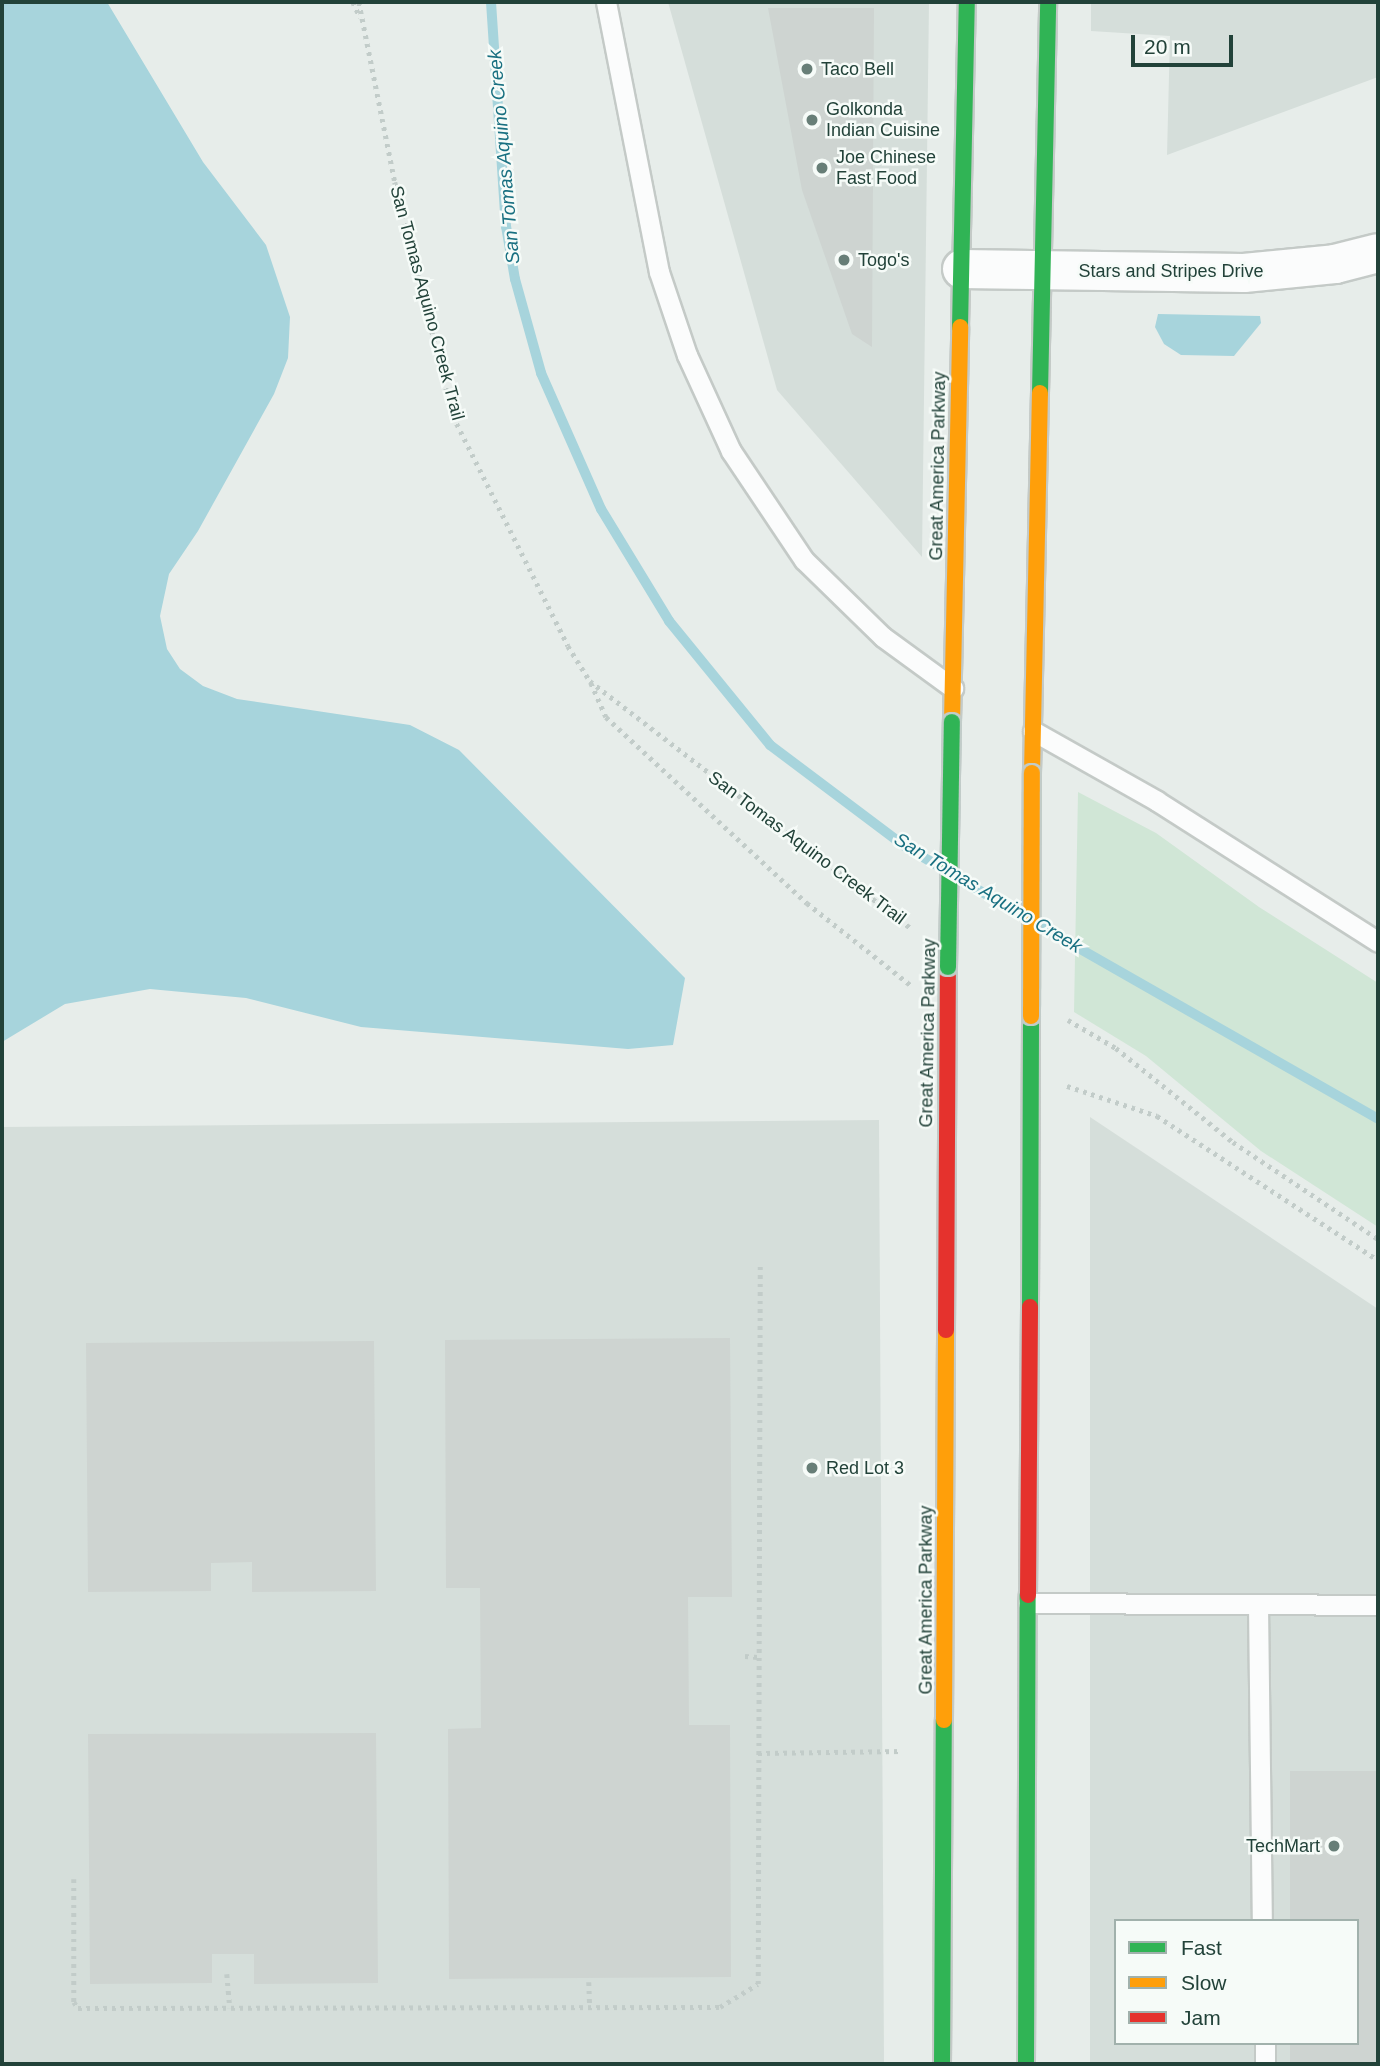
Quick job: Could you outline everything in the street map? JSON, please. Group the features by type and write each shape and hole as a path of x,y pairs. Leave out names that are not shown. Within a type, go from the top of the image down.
{"main road":[{"name":"Great America Parkway","path":"942,2064 947,1013 967,2"},
{"path":"1026,2064 1032,773 1048,2"}],"street":[{"name":"Stars and Stripes Drive","path":"962,269 1244,273 1335,264 1378,253"}],"lane":[{"path":"606,2 659,272 687,355 731,451 804,560 883,637 953,688"},
{"path":"1033,731 1157,801 1378,942"},
{"path":"1028,1602 1378,1605"},
{"path":"1258,1605 1262,1919"},
{"path":"1265,2045 1265,2064"}],"path":[{"name":"San Tomas Aquino Creek Trail","path":"353,2 362,22"},
{"name":"San Tomas Aquino Creek Trail","path":"359,2 395,182 453,416 606,717 807,903 947,1013"},
{"name":"San Tomas Aquino Creek Trail","path":"590,681 888,914 924,936"},
{"path":"1056,1013 1116,1048 1233,1142 1378,1239"},
{"path":"1032,1085 1066,1085 1157,1116 1378,1260"},
{"path":"74,1880 74,2001 78,2008 720,2007 758,1983 760,1264"},
{"path":"745,1656 758,1657"},
{"path":"758,1753 902,1751"},
{"path":"227,1974 230,2008"},
{"path":"589,1982 590,2007"}],"shaded area":[{"path":"668,2 929,2 922,557 777,390"},
{"path":"1091,2 1378,2 1378,77 1167,155 1170,36 1091,31"},
{"name":"TechMart","path":"1090,1117 1378,1309 1378,2064 1090,2064"},
{"path":"879,1120 884,2064 2,2064 2,1127"}],"green space":[{"path":"1078,792 1156,833 1259,907 1378,983 1378,1227 1261,1151 1146,1056 1074,1012"}],"water":[{"path":"2,2 107,2 203,162 266,245 290,317 288,358 274,394 198,531 169,574 160,616 167,649 180,669 203,686 237,699 410,725 459,750 685,978 673,1045 628,1049 361,1027 246,998 150,989 65,1004 2,1042"},
{"path":"1158,314 1260,316 1261,323 1234,356 1181,355 1164,344 1155,327"}],"building":[{"path":"768,8 874,8 872,347 852,334 802,190"},
{"path":"730,1338 732,1597 688,1597 689,1725 730,1725 731,1977 449,1979 448,1729 481,1728 480,1588 446,1588 445,1340"},
{"path":"374,1341 376,1591 252,1592 252,1562 211,1563 211,1591 88,1592 86,1343"},
{"path":"376,1733 378,1983 254,1984 254,1954 212,1954 212,1983 90,1984 88,1734"},
{"name":"TechMart","path":"1290,1771 1378,1771 1378,2064 1290,2064 1290,2045 1359,2045 1359,1919 1290,1919"}],"waterway":[{"name":"San Tomas Aquino Creek","path":"491,2 506,226 515,279 541,373 601,509 669,621 770,745 907,848 942,868"},
{"name":"San Tomas Aquino Creek","path":"958,878 1023,916"},
{"name":"San Tomas Aquino Creek","path":"1040,926 1378,1119"}],"traffic: fast":[{"path":"960,327 967,2"},
{"path":"1040,393 1048,2"},
{"path":"948,967 952,722"},
{"path":"1030,1307 1031,1016"},
{"path":"1026,2064 1028,1595"},
{"path":"942,2064 944,1720"}],"traffic: slow":[{"path":"952,722 960,327"},
{"path":"1032,773 1040,393"},
{"path":"1031,1016 1032,773"},
{"path":"944,1720 946,1330"}],"traffic: jam":[{"path":"946,1330 948,967"},
{"path":"1028,1595 1030,1307"}],"place":[{"name":"Taco Bell","path":"807,69"},
{"name":"Golkonda Indian Cuisine","path":"812,120"},
{"name":"Joe Chinese Fast Food","path":"822,168"},
{"name":"Togo's","path":"844,260"},
{"name":"Red Lot 3","path":"812,1468"},
{"name":"TechMart","path":"1334,1846"}]}
